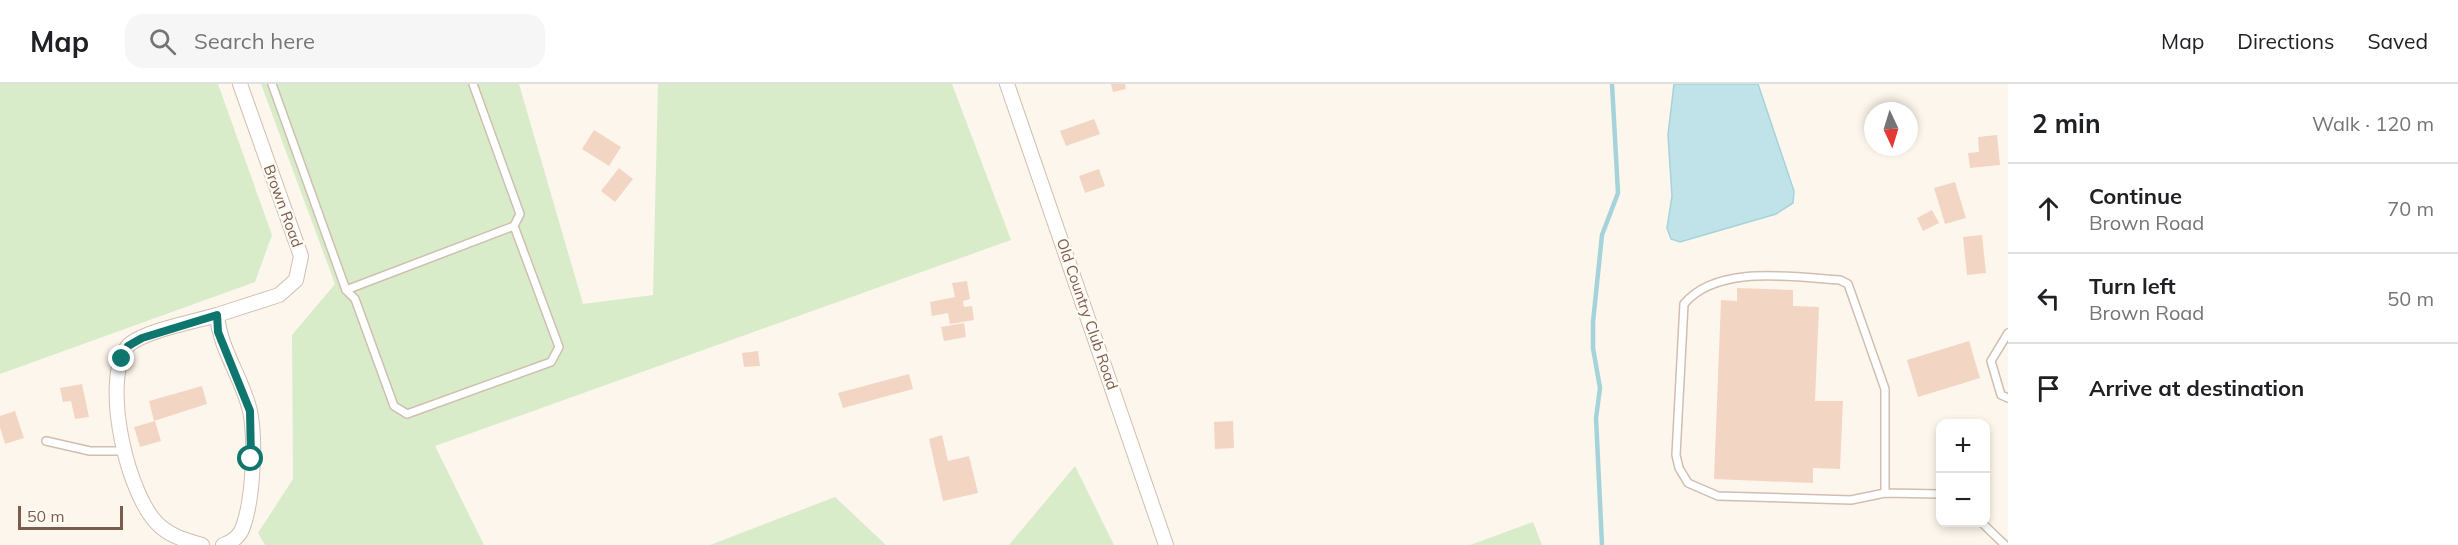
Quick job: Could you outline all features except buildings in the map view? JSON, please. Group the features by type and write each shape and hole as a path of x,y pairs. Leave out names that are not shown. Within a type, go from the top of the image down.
{"street":[{"name":"Brown Road","path":"202,545 181,539 160,527 135,488 123,451 119,424 117,375 128,346 142,338 279,296 296,280 301,256 240,84"},
{"name":"Old Country Club Road","path":"1007,84 1166,545"},
{"path":"217,315 218,332 250,411 253,435 249,496 243,529 233,542 224,545"}],"lane":[{"path":"272,84 346,290 355,299 394,406 407,414 551,362 559,347 514,226"},
{"path":"346,290 514,226 520,214 473,84"},
{"path":"1885,493 1886,389 1848,284 1839,280 1739,276 1692,293 1684,303 1676,455 1679,468 1688,483 1718,496 1760,498 1851,500 1885,493 1936,494"},
{"path":"2008,333 1990,361 2001,395 2008,398"},
{"path":"46,441 90,451 123,451"},
{"path":"1986,527 2005,545"}],"green space":[{"path":"0,84 218,84 272,235 255,282 0,374"},
{"path":"261,84 519,84 583,304 653,295 658,84 952,84 1011,240 435,446 484,545 265,545 258,533 293,479 292,335 335,284"},
{"path":"1075,466 1114,545 1009,545"},
{"path":"835,497 886,545 710,545"},
{"path":"1533,522 1542,545 1470,545"}],"water":[{"path":"1674,84 1758,84 1794,191 1793,203 1776,214 1680,242 1671,239 1667,228 1672,196 1668,135"}],"waterway":[{"path":"1602,545 1596,418 1600,388 1593,348 1593,322 1602,235 1618,193 1612,84"}],"route":[{"path":"122,359 128,346 142,338 217,315 218,332 250,411 253,435 251,459"}]}
